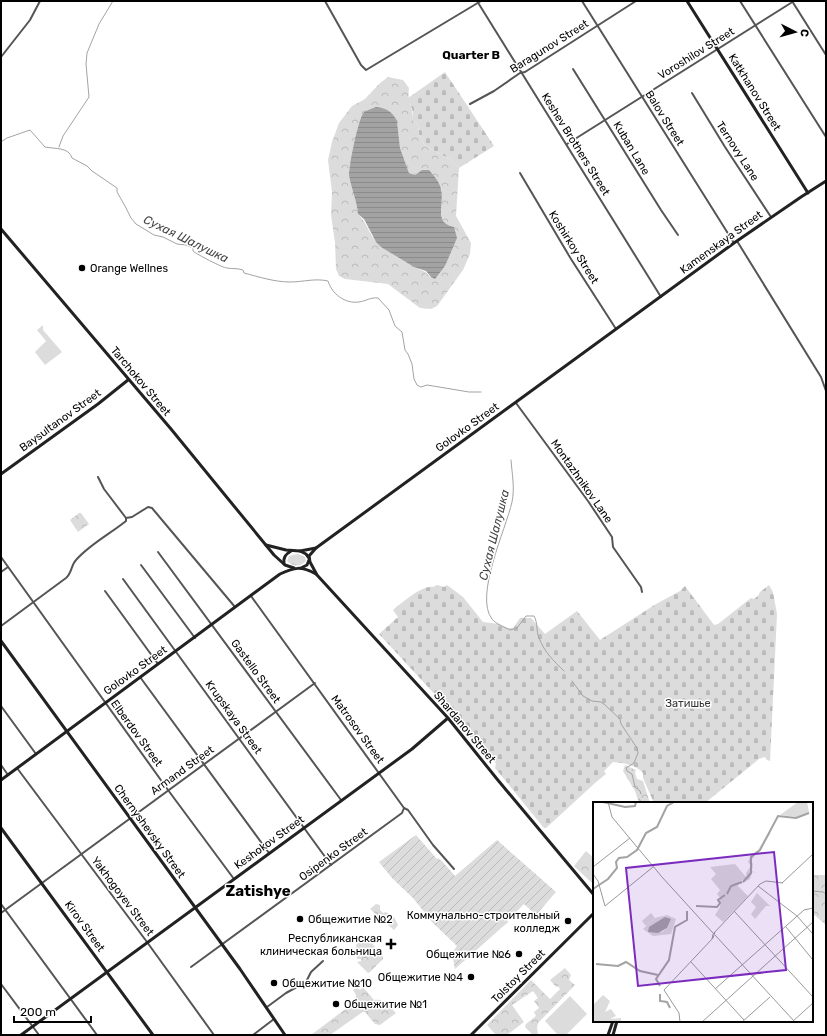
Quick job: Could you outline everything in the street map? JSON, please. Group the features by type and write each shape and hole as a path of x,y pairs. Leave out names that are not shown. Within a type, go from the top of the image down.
{"street":[{"path":"1,57 30,20 40,1"},
{"path":"325,1 361,65 366,70 477,2 481,1"},
{"name":"Balov Street","path":"582,1 821,377 826,391"},
{"name":"Katkhanov Street","path":"687,1 808,193"},
{"path":"740,1 826,137"},
{"path":"793,1 826,55"},
{"name":"Voroshilov Street","path":"566,144 793,1"},
{"name":"Keshev Brothers Street","path":"477,2 661,296"},
{"name":"Baragunov Street","path":"470,104 525,72 634,2"},
{"name":"Kuban Lane","path":"573,69 678,234"},
{"name":"Ternovy Lane","path":"692,93 771,217"},
{"name":"Koshirkoy Street","path":"520,173 570,259 616,329"},
{"name":"Kamenskaya Street","path":"628,321 771,217 826,181"},
{"name":"Tarchokov Street","path":"1,229 266,545 285,565"},
{"name":"Golovko Street","path":"316,548 628,321"},
{"name":"Baysultanov Street","path":"1,474 98,404 128,380"},
{"name":"Montazhnikov Lane","path":"516,403 592,507 612,537 613,547 641,587 642,592"},
{"path":"98,477 104,489 126,518"},
{"path":"126,518 132,517 148,507 152,508 236,607"},
{"path":"1,626 66,578 71,573 74,561 126,521 126,518"},
{"path":"266,545 291,551 316,548"},
{"path":"302,568 307,565 316,548"},
{"path":"280,574 285,565 284,557 291,551"},
{"path":"300,551 306,554 317,575"},
{"name":"Gastello Street","path":"158,552 341,800"},
{"name":"Elberdov Street","path":"1,557 105,703 234,879"},
{"path":"141,565 195,638"},
{"path":"285,565 294,568 302,568 317,575"},
{"path":"1,572 8,567"},
{"path":"280,574 294,568"},
{"name":"Golovko Street","path":"1,780 280,574"},
{"name":"Shardanov Street","path":"317,575 448,718 593,894"},
{"name":"Krupskaya Street","path":"123,579 331,865"},
{"path":"105,591 158,664"},
{"name":"Matrosov Street","path":"251,596 404,808 408,810 430,841 454,869"},
{"name":"Chernyshevsky Street","path":"1,641 275,1018 284,1034"},
{"path":"140,677 269,853"},
{"name":"Armand Street","path":"1,913 315,683"},
{"path":"1,706 36,754"},
{"name":"Keshokov Street","path":"21,1035 412,749 448,718"},
{"path":"1,765 8,775"},
{"name":"Yakhogoyev Street","path":"17,768 147,942 214,1035"},
{"name":"Osipenko Street","path":"191,967 402,813 404,808"},
{"name":"Kirov Street","path":"1,828 154,1035"},
{"path":"1,904 97,1035"},
{"name":"Tolstoy Street","path":"471,1035 556,952 585,920 593,914"},
{"path":"267,1007 286,993 306,982 311,972 323,961"},
{"path":"1,984 39,1035"},
{"path":"253,1035 275,1018"},
{"path":"608,1035 613,1022"},
{"path":"613,1035 617,1022"}],"green space":[{"path":"445,72 494,146 459,168 450,159 425,146 419,134 418,125 413,120 413,112 408,98"},
{"path":"388,77 403,80 409,88 413,120 418,125 419,134 425,146 450,159 459,168 456,216 471,243 470,254 463,270 437,306 431,309 420,308 388,284 345,279 339,276 336,269 335,243 331,215 332,192 328,160 332,142 339,123 352,106 365,99","holes":["397,121 400,148 409,173 415,175 422,170 442,190 441,207 443,220 448,225 454,227 445,266 430,277 424,271 401,259 377,243 358,214 357,203 349,173 354,146"]},
{"path":"43,325 43,330 62,352 45,365 35,352 46,341 37,330"},
{"path":"81,513 89,524 78,532 70,520"},
{"path":"298,554 305,557 306,561 304,563 294,565 287,561 289,556"},
{"name":"Затишье","path":"437,585 444,587 447,585 463,597 483,622 499,624 508,628 513,628 520,618 531,618 545,634 577,611 600,640 656,604 680,591 685,586 714,625 718,624 751,598 754,599 769,585 773,592 777,614 770,761 765,757 759,759 706,802 654,802 643,778 643,773 640,770 633,766 613,762 604,771 606,774 546,828 544,828 495,768 496,764 488,753 477,745 451,715 452,713 379,634 398,617 393,610 423,589"},
{"path":"625,765 636,770 635,773 637,779 643,781 650,802 639,802 635,791 623,771"},
{"path":"416,835 437,859 438,858 442,861 455,876 497,840 556,892 536,915 524,904 507,921 508,922 455,969 452,953 457,946 433,923 413,898 392,878 379,862"},
{"path":"586,851 593,857 592,883 574,866"},
{"path":"813,875 826,875 826,925 813,914"},
{"path":"376,904 380,905 380,910 383,913 386,912 394,917 398,925 394,930 370,909"},
{"path":"365,935 375,947 362,951 357,949 356,945"},
{"path":"377,948 383,956 383,959 368,973 357,962 361,961 361,959 357,959 357,954 368,953"},
{"path":"565,968 571,975 569,980 575,985 538,1023 538,1034 532,1034 525,1027 526,1024 536,1016 534,1012 539,1008 534,1001 538,998 533,991 512,1005 524,1022 507,1035 496,1035 487,1025 531,980 550,999 560,989 550,980"},
{"path":"357,987 360,990 363,987 374,1000 384,1001 396,1013 380,1025 375,1024 364,1011 330,1035 311,1035 356,1001 356,995 353,990"},
{"path":"570,996 587,1014 566,1035 558,1035 545,1021"}],"shaded area":[{"path":"376,107 383,108 388,111 397,121 400,148 409,173 415,175 422,170 429,170 440,186 442,193 441,216 445,223 454,227 457,238 445,266 435,279 426,271 414,267 381,247 376,242 364,219 358,214 349,175 350,162 362,116 364,112"}],"waterway":[{"path":"59,147 63,136 89,97 86,64 87,53 99,24 113,1"},
{"name":"Сухая Шалушка","path":"1,142 7,138 30,130 45,147 65,150 72,158 87,166 117,188 117,192 131,218 136,224 154,235 163,237 177,244 186,245 193,248 195,253 220,266 241,269 244,273 279,281 328,281 336,294 344,300 359,302 378,298 389,310 395,326 402,332 405,350 412,364 414,379 417,385 421,387 427,385 469,392 481,392"},
{"name":"Сухая Шалушка","path":"511,460 513,497 489,579 487,608 494,621 510,630 517,628 526,616 534,616 541,643 550,656 564,671"},
{"name":"Сухая Шалушка","path":"572,681 583,696 592,701 601,702 620,719 621,724 637,748 638,753 634,763 626,768 627,771 632,774 635,787 641,794"},
{"name":"Сухая Шалушка","path":"813,891 823,892 826,894"}],"place":[{"name":"Orange Wellnes","path":"82,268"},
{"name":"Общежитие №2","path":"300,919"},
{"name":"Коммунально-строительный колледж","path":"568,921"},
{"name":"Республиканская клиническая больница","path":"391,944"},
{"name":"Общежитие №6","path":"519,954"},
{"name":"Общежитие №4","path":"471,977"},
{"name":"Общежитие №10","path":"274,983"},
{"name":"Общежитие №1","path":"336,1004"}],"district":[{"name":"Quarter B","path":"471,55"},
{"name":"Zatishye","path":"258,891"}]}
